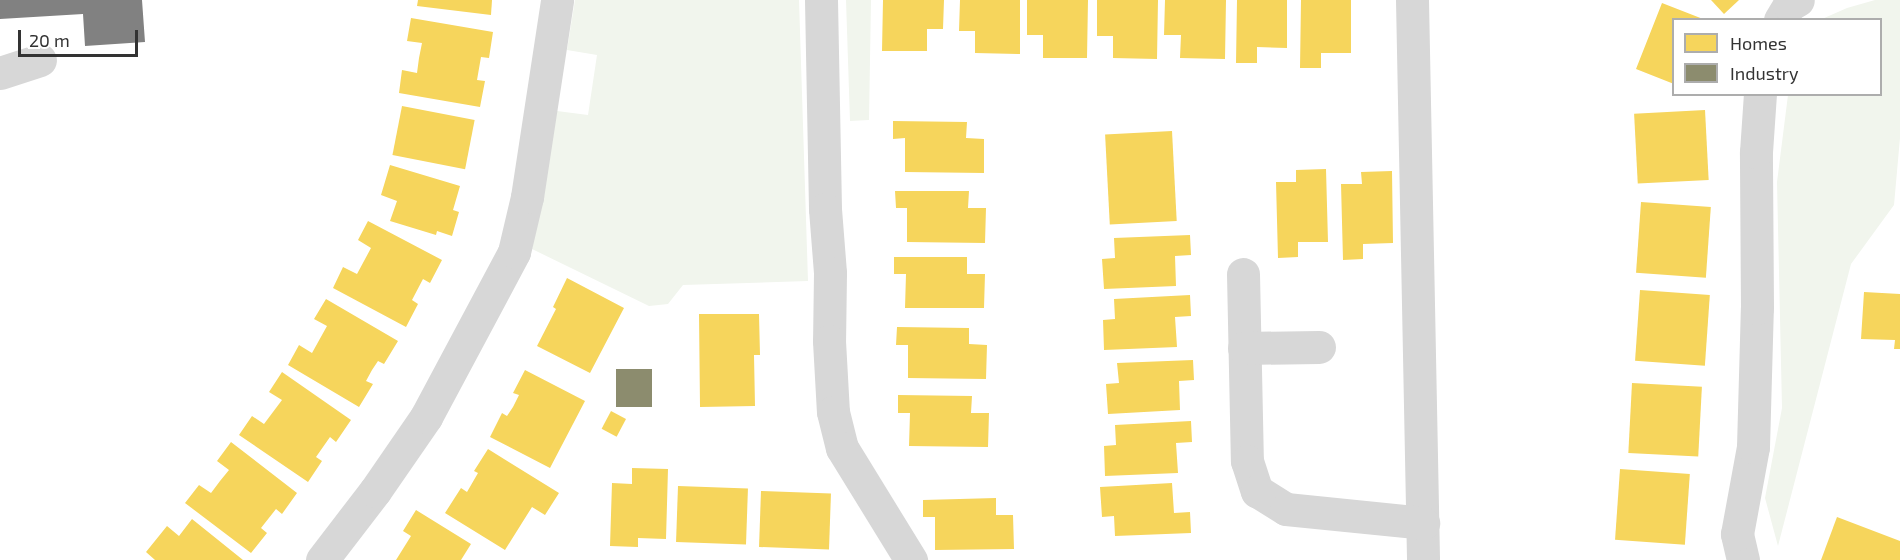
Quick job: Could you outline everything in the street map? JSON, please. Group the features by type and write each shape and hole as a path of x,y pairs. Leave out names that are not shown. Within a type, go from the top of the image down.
{"street":[{"path":"322,560 375,491 426,417 514,252 527,197 557,0"},
{"path":"821,0 825,209 830,273 829,341 833,412 843,448 911,560"},
{"path":"1412,0 1423,560"},
{"path":"1781,18 1789,5 1798,0"},
{"path":"0,73 40,60"},
{"path":"1743,560 1737,534 1753,447 1757,308 1756,152 1760,96"},
{"path":"1243,274 1246,461 1257,492 1286,509 1423,523"},
{"path":"1244,348 1319,347"}],"shaded area":[{"path":"575,0 799,0 808,281 683,285 668,304 649,306 532,249 557,111 588,115 597,55 567,50"},
{"path":"846,0 871,0 869,120 850,121"},
{"path":"1875,0 1900,0 1900,138 1894,205 1851,264 1778,546 1765,498 1782,408 1777,182 1788,96 1882,96 1882,18 1824,18 1847,8"}],"building: Homes":[{"path":"418,0 492,0 491,15 417,6"},
{"path":"883,0 944,0 943,29 927,29 927,51 882,51"},
{"path":"960,0 1020,0 1020,54 975,53 975,31 959,31"},
{"path":"1027,0 1088,0 1087,58 1043,58 1043,35 1027,35"},
{"path":"1097,0 1158,0 1157,59 1113,58 1113,36 1097,36"},
{"path":"1165,0 1226,0 1225,59 1180,58 1181,35 1164,35"},
{"path":"1237,0 1287,0 1287,48 1257,47 1257,63 1236,63"},
{"path":"1301,0 1351,0 1351,53 1321,53 1321,68 1300,68"},
{"path":"1711,0 1739,0 1724,14"},
{"path":"1662,3 1700,18 1672,18 1672,83 1636,69"},
{"path":"411,18 493,32 489,58 481,57 477,80 485,81 480,107 399,93 402,70 417,73 422,43 407,41"},
{"path":"402,106 475,120 465,169 392,155"},
{"path":"1705,110 1709,180 1638,184 1634,114"},
{"path":"893,121 967,122 966,138 984,139 984,173 905,172 905,138 893,139"},
{"path":"1172,131 1177,221 1110,224 1105,135"},
{"path":"390,165 460,186 453,210 459,212 452,236 437,231 436,235 390,221 397,201 381,195"},
{"path":"1326,169 1328,242 1298,242 1298,257 1278,258 1276,182 1296,182 1296,170"},
{"path":"1392,171 1393,243 1363,244 1363,259 1343,260 1341,184 1362,184 1361,172"},
{"path":"895,191 969,191 968,208 986,208 985,243 907,242 907,208 896,208"},
{"path":"1641,202 1711,207 1706,278 1636,273"},
{"path":"368,221 442,260 430,283 423,279 412,300 418,304 406,327 333,288 343,267 357,274 371,248 358,240"},
{"path":"1190,235 1191,255 1175,256 1176,286 1104,289 1102,259 1115,258 1114,238"},
{"path":"894,257 967,257 967,274 985,274 984,308 905,308 906,274 894,274"},
{"path":"567,278 624,308 590,373 537,346 556,309 553,307"},
{"path":"1640,290 1710,295 1705,366 1635,361"},
{"path":"1864,292 1900,294 1900,349 1894,349 1895,340 1861,339"},
{"path":"1190,295 1191,316 1175,317 1177,347 1104,350 1103,320 1115,319 1114,299"},
{"path":"326,299 398,341 384,364 378,361 372,370 366,381 373,384 359,407 288,365 299,345 312,353 327,326 314,319"},
{"path":"699,314 759,314 760,355 754,355 755,406 700,407"},
{"path":"897,327 969,328 969,344 987,345 986,379 908,378 908,345 896,345"},
{"path":"1193,360 1194,380 1179,381 1180,410 1108,414 1106,384 1119,383 1117,363"},
{"path":"525,370 585,401 550,468 490,437 502,413 507,416 513,407 519,395 513,393"},
{"path":"282,372 351,420 336,442 330,437 316,457 322,461 308,482 239,435 252,416 264,424 282,400 269,392"},
{"path":"1632,383 1702,387 1698,457 1628,453"},
{"path":"898,395 972,396 971,413 989,413 988,447 909,446 910,413 898,413"},
{"path":"611,411 626,419 617,437 602,429"},
{"path":"1191,421 1192,442 1176,443 1178,473 1105,476 1104,446 1116,445 1115,425"},
{"path":"231,442 297,493 282,514 276,509 261,528 267,533 251,553 185,503 199,485 211,493 229,470 217,461"},
{"path":"488,449 559,493 545,515 532,507 505,550 445,513 461,488 467,492 478,473 474,471"},
{"path":"632,468 668,469 666,539 638,538 638,547 610,546 612,483 632,484"},
{"path":"1620,469 1690,474 1685,545 1615,540"},
{"path":"1172,483 1174,513 1190,512 1191,533 1115,536 1114,516 1102,517 1100,487"},
{"path":"678,486 748,488 746,544 676,542"},
{"path":"761,491 831,493 829,549 759,547"},
{"path":"996,498 996,515 1013,515 1014,549 935,550 935,517 923,517 923,500"},
{"path":"416,510 471,544 461,560 396,560 411,536 403,531"},
{"path":"1837,517 1900,541 1900,560 1821,560"},
{"path":"192,519 243,560 155,560 146,552 167,526 179,536"}],"building: Industry":[{"path":"616,369 652,369 652,407 616,407"}],"building: Other":[{"path":"0,0 142,0 145,42 85,46 83,14 0,19"}]}
